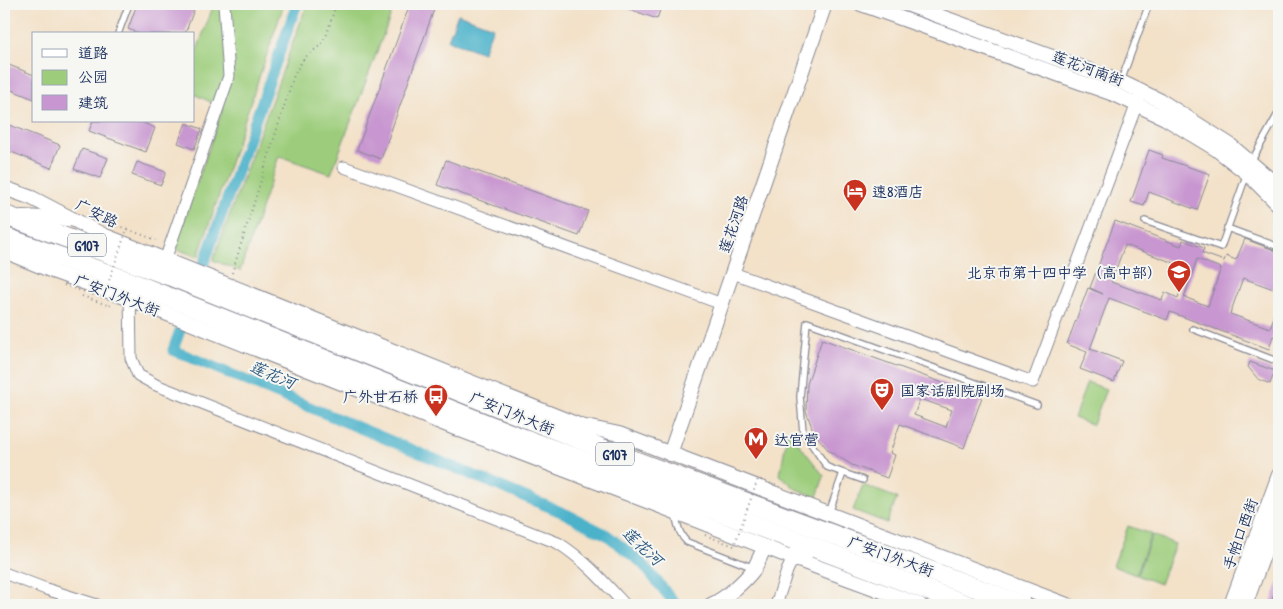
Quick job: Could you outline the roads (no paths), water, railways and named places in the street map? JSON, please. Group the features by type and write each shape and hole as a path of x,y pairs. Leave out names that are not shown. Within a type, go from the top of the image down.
{"highway":[{"name":"广安门外大街","path":"5,216 106,244 171,267 611,452 1022,605"},
{"name":"广安门外大街","path":"4,237 159,302 461,414 677,504 762,528 810,547 920,599 967,605"},
{"path":"762,528 765,547"},
{"path":"793,558 810,547"}],"street":[{"path":"171,267 229,76 224,4"},
{"name":"莲花河路","path":"670,454 825,4"},
{"name":"莲花河南街","path":"861,4 1118,88"},
{"name":"莲花河南街","path":"906,4 1139,98 1184,114 1230,145 1279,206"},
{"path":"733,273 1033,382 1139,98"},
{"path":"344,167 722,304"},
{"name":"莲花河南街","path":"1249,168 1279,187"},
{"name":"广安路","path":"4,188 32,198 74,220 106,244"},
{"path":"5,216 74,220"},
{"name":"广安门外大街","path":"4,243 16,256 130,290"},
{"name":"广安门外大街","path":"219,286 581,426 619,434 1067,605"},
{"path":"130,290 131,358 138,375 156,385 558,543 591,568 625,605"},
{"name":"手帕口西街","path":"1231,605 1279,475"},
{"name":"广安门外大街","path":"677,504 765,547 793,558 920,599"},
{"name":"手帕口西街","path":"1245,605 1279,512"},
{"path":"714,605 754,568 765,547"},
{"path":"776,605 793,558"},
{"path":"4,573 46,589 98,605"}],"lane":[{"path":"119,32 129,4"},
{"path":"1118,88 1149,4"},
{"path":"1145,221 1221,247 1249,168 1279,112"},
{"path":"1227,228 1279,247"},
{"path":"863,480 827,467 803,432 800,397 807,322 1037,405"},
{"path":"1194,329 1279,362"},
{"path":"829,514 843,473"},
{"path":"677,504 682,538 687,542 754,568"}],"water":[{"path":"458,14 493,27 483,53 448,40"}],"waterway":[{"name":"莲花河","path":"297,4 173,350 566,514 607,535 642,563 676,605"}],"place":[{"name":"速8酒店","path":"855,212"},
{"name":"北京市第十四中学（高中部）","path":"1179,293"},
{"name":"国家话剧院剧场","path":"882,411"},
{"name":"广外甘石桥","path":"436,417"},
{"name":"达官营","path":"756,460"}]}
